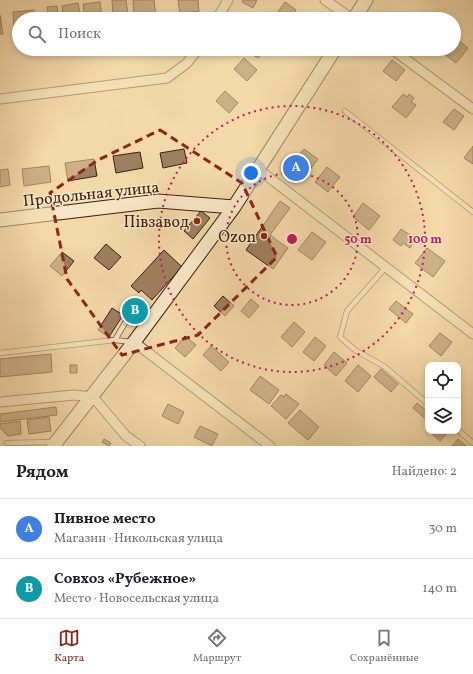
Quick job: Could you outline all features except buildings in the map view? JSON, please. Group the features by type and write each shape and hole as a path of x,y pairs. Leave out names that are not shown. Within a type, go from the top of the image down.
{"street":[{"path":"221,12 228,0"},
{"path":"325,0 343,12"},
{"path":"358,12 366,0"},
{"path":"0,99 167,78 187,63 192,56"},
{"path":"55,444 93,397 234,207 331,56"},
{"path":"401,56 473,109"},
{"path":"258,169 473,334"},
{"name":"Продольная улица","path":"0,220 158,201 234,207"},
{"path":"134,342 270,446"},
{"path":"0,402 74,395 93,397 126,436 140,446"}],"lane":[{"path":"345,111 473,212"},
{"path":"386,267 347,311 340,337 355,350 385,367 425,401"},
{"path":"115,340 128,318 151,319"},
{"path":"0,353 115,340 134,342"},
{"path":"461,433 473,443"},
{"path":"7,443 55,444"}],"highlighted area":[{"path":"160,130 242,183 277,257 198,335 122,355 67,279 50,193 98,160"}],"place":[{"name":"Пивное место","path":"296,168"},
{"name":"Пiвзавод","path":"197,221"},
{"name":"Ozon","path":"264,236"},
{"name":"Совхоз «Рубежное»","path":"135,311"}]}
